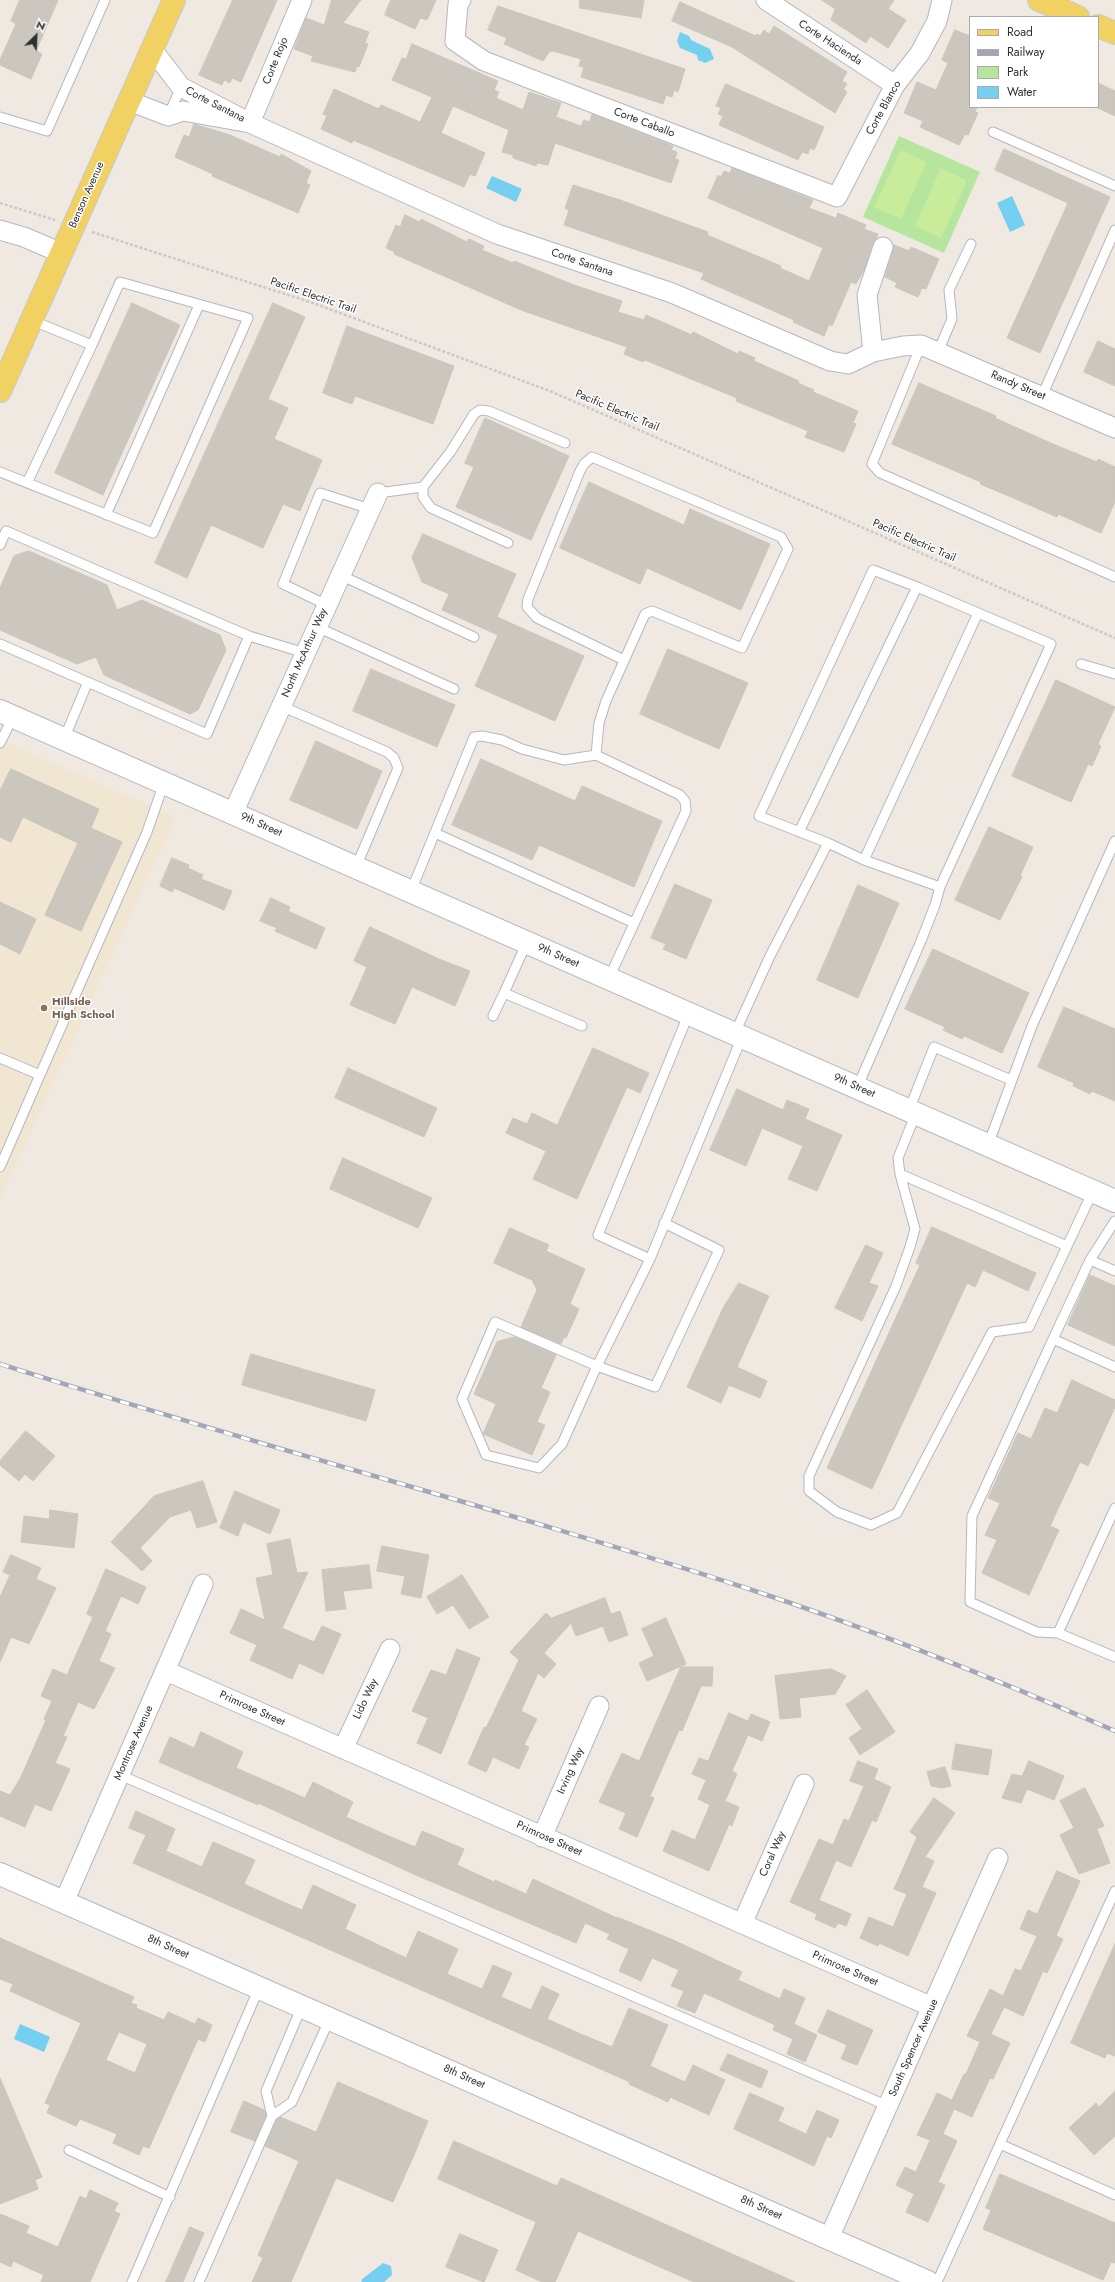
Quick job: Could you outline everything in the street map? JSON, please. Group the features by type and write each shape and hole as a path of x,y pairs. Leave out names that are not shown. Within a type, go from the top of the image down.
{"main road":[{"name":"Benson Avenue","path":"0,391 174,0"},
{"path":"1038,0 1076,16"},
{"path":"1099,26 1115,33"}],"street":[{"name":"Corte Rojo","path":"250,123 302,0"},
{"name":"Corte Caballo","path":"461,0 458,4 456,41 484,61 837,197"},
{"name":"Corte Hacienda","path":"766,0 895,86"},
{"name":"Corte Blanco","path":"837,197 895,86 920,53 937,21 942,0"},
{"name":"Corte Santana","path":"152,49 181,87 250,123 497,234 672,293 814,356 830,361 848,364 873,352 912,345"},
{"path":"129,101 168,116"},
{"name":"Corte Santana","path":"168,116 183,111 250,123"},
{"path":"0,230 24,237 61,253"},
{"path":"873,352 867,295 882,247"},
{"name":"Randy Street","path":"912,345 938,352 1115,428"},
{"name":"North McArthur Way","path":"233,813 374,501"},
{"name":"9th Street","path":"6,714 1115,1201"},
{"name":"Montrose Avenue","path":"64,1902 203,1584"},
{"name":"Lido Way","path":"343,1749 390,1649"},
{"name":"Primrose Street","path":"166,1671 932,2007"},
{"name":"Irving Way","path":"542,1836 599,1706"},
{"name":"Coral Way","path":"742,1924 804,1784"},
{"name":"South Spencer Avenue","path":"829,2238 998,1858"},
{"name":"8th Street","path":"0,1874 928,2282"}],"lane":[{"path":"0,117 47,131 106,0"},
{"path":"168,116 181,87"},
{"path":"993,132 1115,186"},
{"path":"1042,396 1115,230"},
{"path":"938,352 952,320 949,290 971,244"},
{"path":"0,472 27,483 106,514 153,533 248,318 120,282 27,483"},
{"path":"106,514 199,304"},
{"path":"32,320 92,345"},
{"path":"912,345 872,464 880,474 1115,577"},
{"path":"327,605 283,584 320,493 374,501 423,487 451,451 474,414 480,410 489,411 565,444"},
{"path":"596,755 599,723 606,701 645,614 652,611 742,648 788,549 781,537 592,457 584,464 580,471 528,598 527,607 537,618 624,660"},
{"path":"423,487 423,497 431,508 508,543"},
{"path":"0,546 3,530 249,636 305,654"},
{"path":"857,1088 921,941 935,905 940,887 1051,644 873,570 759,816 828,843 864,860 940,887"},
{"path":"340,576 474,637"},
{"path":"799,832 917,587"},
{"path":"864,860 978,613"},
{"path":"317,627 454,689"},
{"path":"0,644 87,684 207,734 249,636"},
{"path":"1081,664 1115,674"},
{"path":"64,739 87,684"},
{"path":"281,706 387,752 394,758 398,768 356,867"},
{"path":"0,743 6,714"},
{"path":"411,891 474,737 482,736 502,740 522,749 564,760 596,755 680,795 685,801 686,811 609,978"},
{"path":"0,1167 147,832 164,783"},
{"path":"435,833 634,923"},
{"path":"988,1144 1032,1026 1115,840"},
{"path":"664,1223 719,1250 655,1387 596,1366 495,1322 462,1399 486,1456 539,1468 562,1444 596,1366 650,1259 664,1223 738,1035 770,956 828,843"},
{"path":"493,1016 527,942"},
{"path":"504,993 582,1026"},
{"path":"650,1259 598,1235 689,1013"},
{"path":"1011,1080 934,1047 898,1158 900,1174 915,1229 910,1247 896,1286 809,1476 809,1491 837,1512 871,1525 898,1513 992,1332 1029,1328 1093,1191"},
{"path":"0,1058 40,1075"},
{"path":"900,1174 1067,1246"},
{"path":"1115,1221 1090,1260 972,1516 970,1602 1037,1632 1058,1633 1115,1657"},
{"path":"1090,1260 1115,1271"},
{"path":"1053,1339 1115,1366"},
{"path":"1058,1633 1115,1508"},
{"path":"120,1775 888,2106"},
{"path":"937,2282 1115,1891"},
{"path":"132,2282 170,2197 259,1987"},
{"path":"272,2116 266,2091 302,2006"},
{"path":"199,2282 272,2116 292,2102 330,2018"},
{"path":"1000,2144 1115,2195"},
{"path":"70,2150 170,2197"}],"path":[{"path":"0,203 42,216"},
{"name":"Pacific Electric Trail","path":"98,234 313,303 550,391 1115,638"}],"shaded area":[{"name":"Hillside High School","path":"0,740 176,817 0,1199"}],"green space":[{"path":"899,136 980,172 944,253 863,217"},
{"path":"901,150 927,162 901,219 874,207"},
{"path":"941,168 967,181 941,238 915,226"}],"water":[{"path":"680,32 689,36 691,40 710,49 714,59 705,63 698,60 697,55 680,48 677,41"},
{"path":"492,176 522,189 516,202 486,188"},
{"path":"1012,196 1025,225 1010,232 997,203"},
{"path":"20,2024 50,2037 44,2052 14,2039"},
{"path":"383,2263 391,2266 392,2275 384,2282 362,2282 361,2280"}],"building":[{"path":"20,0 58,0 36,51 42,54 31,79 0,65 0,60 16,24 11,21"},
{"path":"233,0 277,0 241,82 232,78 230,83 224,80 222,85 199,75"},
{"path":"332,0 361,0 343,23 369,32 365,43 368,44 359,67 357,66 355,72 311,61 313,56 294,49 306,18 324,25"},
{"path":"391,0 436,0 427,20 420,18 415,29 385,15"},
{"path":"580,0 644,0 641,18 580,8"},
{"path":"822,0 894,0 888,9 906,20 888,48 870,36 866,43 831,20 835,9"},
{"path":"680,2 756,36 757,34 760,36 764,30 769,34 774,26 847,72 842,81 847,84 843,89 847,92 835,113 732,47 672,21"},
{"path":"498,6 685,69 678,92 674,90 672,97 666,95 663,104 581,77 584,67 579,66 581,59 550,51 543,61 504,44 507,38 488,30"},
{"path":"955,30 969,36 969,108 977,108 975,112 978,113 968,135 965,134 959,145 920,127 923,121 904,113 917,82 936,90 948,63 942,60"},
{"path":"412,44 498,81 494,90 499,92 496,98 523,110 529,92 561,103 556,117 581,126 584,120 590,122 592,114 673,146 671,150 677,152 675,159 679,160 671,183 555,143 548,165 537,163 536,166 513,158 513,155 502,152 509,130 453,106 441,133 485,153 475,176 470,174 464,187 353,140 352,143 321,129 327,116 323,114 334,89 379,109 381,105 420,122 432,97 392,80 402,58 406,59"},
{"path":"1099,83 1115,91 1115,116 1098,108"},
{"path":"726,84 824,127 814,150 810,148 808,154 802,152 798,160 719,125 723,116 718,114 721,108 716,106"},
{"path":"194,124 230,135 280,157 281,154 311,171 306,183 310,185 298,213 212,176 213,174 175,157 184,135 189,137"},
{"path":"1004,149 1110,197 1040,353 1007,338 1068,203 995,170"},
{"path":"732,168 813,200 809,208 836,218 838,213 866,225 864,229 878,234 864,270 856,284 851,282 832,326 829,324 824,336 793,322 794,320 701,279 704,273 564,225 569,210 565,208 573,185 620,200 708,232 707,235 781,266 780,268 809,281 823,248 708,198 718,175 721,177 724,171 730,173"},
{"path":"405,215 420,222 421,219 467,242 469,239 484,246 482,250 513,263 514,261 574,285 622,301 618,312 644,320 646,315 692,335 693,332 738,354 739,351 755,358 754,361 799,381 798,383 814,390 813,392 858,411 853,423 856,424 844,452 805,437 808,431 736,401 737,398 645,360 643,362 624,354 627,347 521,310 394,254 395,252 386,248 396,225 400,227"},
{"path":"894,245 909,251 911,247 939,259 926,289 922,288 918,297 895,287 897,283 885,277"},
{"path":"132,303 180,325 103,495 55,473"},
{"path":"273,303 305,317 268,399 288,408 274,439 322,460 300,511 283,504 263,548 211,525 187,578 155,563"},
{"path":"347,326 454,366 433,424 355,396 352,404 323,393"},
{"path":"1098,341 1115,349 1115,386 1084,372"},
{"path":"919,383 996,416 995,418 1053,444 1097,462 1098,459 1115,467 1115,502 1101,533 1058,514 1057,517 980,484 981,482 892,444"},
{"path":"485,418 569,456 531,540 456,507 474,467 465,463"},
{"path":"589,482 684,525 690,509 770,544 741,610 647,568 640,584 560,548"},
{"path":"423,534 516,574 497,617 584,656 555,721 475,686 498,635 442,610 449,594 422,582 412,558"},
{"path":"29,551 107,585 117,610 142,600 220,635 226,650 198,710 190,714 104,675 96,657 77,664 0,630 0,588 14,556"},
{"path":"668,649 748,683 719,749 640,714"},
{"path":"371,669 455,705 437,747 353,711"},
{"path":"1056,680 1115,707 1098,744 1101,746 1092,766 1088,764 1071,802 1012,776"},
{"path":"316,741 382,771 357,829 290,800"},
{"path":"481,759 575,801 582,786 662,821 634,887 539,845 532,860 452,825"},
{"path":"11,769 99,809 91,828 122,842 81,931 45,915 78,843 23,817 11,842 0,837 0,791"},
{"path":"989,827 1033,847 1020,876 1022,877 1000,920 955,900"},
{"path":"172,858 189,865 188,868 203,875 201,879 232,891 224,910 174,888 172,892 160,886"},
{"path":"675,884 712,900 686,959 663,949 666,944 651,938"},
{"path":"858,885 899,903 858,998 817,980"},
{"path":"271,898 290,907 288,911 325,928 316,949 275,931 277,928 260,921"},
{"path":"0,902 36,919 20,954 0,944"},
{"path":"370,927 439,959 470,971 455,1006 412,987 395,1024 350,1005 367,967 354,961"},
{"path":"933,949 1029,993 1002,1053 964,1036 962,1039 943,1030 945,1027 905,1009"},
{"path":"1064,1007 1115,1029 1115,1101 1092,1091 1090,1094 1073,1086 1074,1083 1038,1067"},
{"path":"593,1048 649,1073 640,1093 627,1087 577,1199 533,1179 546,1151 506,1133 513,1118 527,1124 532,1113 557,1125"},
{"path":"348,1068 437,1108 424,1137 335,1098"},
{"path":"737,1089 783,1110 787,1100 809,1109 805,1119 842,1135 817,1191 788,1179 803,1146 762,1128 746,1166 710,1150"},
{"path":"343,1158 432,1198 418,1228 330,1189"},
{"path":"932,1227 1036,1273 1028,1291 983,1270 975,1287 967,1283 872,1489 827,1468 920,1265 916,1263"},
{"path":"510,1228 549,1245 546,1251 585,1269 570,1304 579,1309 566,1338 564,1337 561,1344 521,1327 537,1290 532,1280 494,1263"},
{"path":"866,1245 883,1253 869,1283 878,1286 862,1321 835,1308"},
{"path":"1090,1275 1115,1286 1115,1346 1068,1325"},
{"path":"739,1283 769,1296 737,1367 767,1381 760,1398 729,1385 721,1403 687,1387 723,1308"},
{"path":"515,1337 556,1355 541,1388 550,1392 537,1422 545,1425 532,1455 483,1434 496,1404 474,1394 497,1342"},
{"path":"251,1354 375,1390 366,1421 242,1385"},
{"path":"1072,1380 1115,1400 1115,1407 1088,1466 1080,1462 1050,1526 1059,1530 1029,1595 982,1573 997,1540 985,1535 1000,1503 988,1498 1018,1433 1031,1439 1045,1408 1057,1413"},
{"path":"26,1431 55,1456 33,1481 25,1474 19,1481 0,1465 0,1461"},
{"path":"203,1481 217,1522 197,1528 191,1510 170,1517 140,1548 152,1561 142,1571 111,1542 154,1496"},
{"path":"235,1491 280,1510 270,1534 243,1522 238,1536 220,1528"},
{"path":"50,1510 78,1514 74,1548 21,1542 24,1516 49,1519"},
{"path":"290,1539 297,1573 308,1572 282,1628 314,1642 322,1626 341,1634 323,1674 299,1663 292,1679 250,1660 257,1645 230,1633 241,1609 265,1620 256,1578 273,1575 267,1544"},
{"path":"382,1546 429,1555 421,1598 401,1594 405,1576 377,1571"},
{"path":"11,1555 41,1568 36,1579 56,1588 29,1644 11,1637 0,1662 0,1597 10,1575 3,1572"},
{"path":"369,1565 372,1588 343,1591 346,1609 326,1611 322,1570"},
{"path":"106,1569 146,1587 138,1604 121,1596 105,1631 111,1634 99,1661 115,1668 94,1709 78,1702 63,1736 67,1737 55,1763 70,1769 51,1811 35,1804 25,1827 0,1816 0,1791 10,1795 21,1777 46,1720 44,1719 52,1701 41,1696 53,1669 67,1675 93,1617 87,1614"},
{"path":"462,1575 489,1617 469,1629 453,1605 437,1614 427,1597"},
{"path":"605,1598 611,1614 620,1611 628,1635 609,1642 603,1626 576,1636 571,1623 544,1653 556,1664 544,1678 538,1673 521,1711 537,1719 524,1745 529,1747 519,1769 493,1757 486,1772 468,1764 484,1727 486,1728 519,1660 510,1652 546,1613 551,1618"},
{"path":"666,1618 686,1664 647,1681 639,1663 654,1656 642,1629"},
{"path":"457,1649 480,1658 441,1754 417,1743 428,1718 412,1711 431,1670 446,1675"},
{"path":"681,1667 713,1667 712,1686 701,1686 682,1731 679,1730 650,1796 654,1798 637,1837 619,1829 626,1813 599,1802 622,1753 639,1761"},
{"path":"831,1669 846,1676 835,1694 799,1698 801,1717 780,1719 775,1676"},
{"path":"867,1690 895,1732 860,1755 849,1738 862,1729 846,1705"},
{"path":"729,1713 748,1721 751,1714 770,1722 762,1741 748,1735 732,1771 737,1774 725,1801 739,1807 732,1826 729,1824 709,1871 663,1851 672,1830 695,1840 710,1805 698,1799 706,1780 692,1774 699,1758 708,1761"},
{"path":"201,1732 243,1752 236,1768 305,1798 313,1782 353,1802 346,1817 384,1834 415,1847 422,1831 464,1849 457,1865 494,1882 495,1880 526,1894 533,1879 617,1918 671,1939 742,1972 738,1980 780,1999 784,1989 805,1998 794,2024 817,2035 805,2062 787,2054 793,2039 773,2030 775,2025 704,1993 695,2013 677,2006 684,1991 671,1986 679,1970 652,1958 641,1981 619,1971 629,1949 607,1939 610,1934 585,1923 576,1943 418,1876 258,1803 258,1805 159,1762 170,1737 194,1748"},
{"path":"956,1744 992,1750 988,1775 952,1769"},
{"path":"858,1761 878,1769 874,1779 891,1787 876,1822 872,1820 851,1867 836,1860 819,1900 851,1914 846,1926 838,1923 835,1928 815,1919 817,1914 790,1902 819,1839 833,1845 844,1819 849,1821 864,1786 850,1781"},
{"path":"1029,1761 1064,1776 1054,1800 1027,1789 1021,1803 1002,1798 1012,1774 1022,1776"},
{"path":"945,1767 951,1786 942,1788 931,1786 927,1772"},
{"path":"1085,1788 1104,1826 1097,1829 1110,1863 1079,1874 1060,1835 1074,1828 1060,1801"},
{"path":"934,1798 955,1813 925,1857 934,1861 922,1887 936,1893 908,1956 879,1943 878,1946 860,1938 869,1917 893,1927 907,1894 894,1889 917,1837 910,1832"},
{"path":"136,1811 175,1829 166,1851 202,1867 213,1842 255,1860 244,1884 302,1910 313,1885 356,1905 345,1929 406,1958 418,1931 458,1949 447,1974 482,1989 493,1965 512,1973 501,1997 531,2010 542,1986 559,1994 547,2019 612,2047 629,2008 668,2025 650,2066 685,2082 693,2065 725,2080 709,2115 670,2097 668,2102 629,2084 630,2082 133,1863 146,1835 129,1828"},
{"path":"1057,1871 1080,1881 1056,1936 1063,1939 1047,1973 1043,1971 1023,2016 1004,2007 991,2034 1010,2043 993,2079 990,2078 972,2117 954,2109 943,2134 957,2141 938,2182 945,2185 928,2222 906,2212 914,2194 896,2185 905,2167 916,2172 930,2140 917,2135 937,2093 952,2100 964,2074 966,2074 980,2042 967,2036 990,1989 1003,1996 1015,1969 1021,1971 1037,1936 1020,1929 1028,1910 1037,1914"},
{"path":"0,1938 134,1997 131,2003 137,2005 136,2008 164,2020 168,2012 195,2024 198,2018 212,2025 205,2042 198,2039 149,2148 143,2146 139,2155 113,2143 117,2134 80,2119 76,2126 47,2113 50,2105 45,2103 81,2023 10,1991 13,1984 0,1979","holes":["119,2032 147,2044 135,2073 106,2060"]},
{"path":"1115,1944 1115,2056 1107,2053 1105,2058 1071,2043"},
{"path":"828,2010 873,2030 857,2065 841,2059 847,2045 818,2032"},
{"path":"728,2054 768,2071 761,2088 720,2070"},
{"path":"0,2078 42,2177 35,2180 38,2189 0,2204"},
{"path":"338,2082 428,2121 414,2155 393,2202 336,2178 291,2282 252,2282 263,2258 258,2255 299,2161 265,2146 277,2120 280,2117 316,2132"},
{"path":"1115,2091 1115,2136 1094,2155 1069,2128 1096,2103 1099,2107"},
{"path":"750,2093 784,2108 778,2121 806,2134 817,2110 839,2120 831,2138 827,2136 814,2166 734,2129"},
{"path":"244,2101 264,2110 266,2115 255,2141 231,2132"},
{"path":"454,2141 557,2186 561,2178 795,2282 694,2282 578,2231 555,2282 542,2282 516,2270 536,2222 438,2179"},
{"path":"1000,2174 1115,2223 1115,2263 1111,2262 1103,2280 983,2229 991,2210 986,2208"},
{"path":"90,2190 118,2203 114,2211 120,2214 90,2282 41,2282 44,2275 13,2261 11,2267 0,2262 0,2214 29,2226 26,2233 58,2247 80,2196 86,2199"},
{"path":"190,2227 204,2233 183,2282 166,2282"},
{"path":"460,2234 498,2250 484,2282 446,2267"}],"railway":[{"path":"0,1364 186,1421 560,1530 746,1588 886,1637 1024,1692 1115,1731"}],"place":[{"name":"Hillside High School","path":"44,1008"}]}
